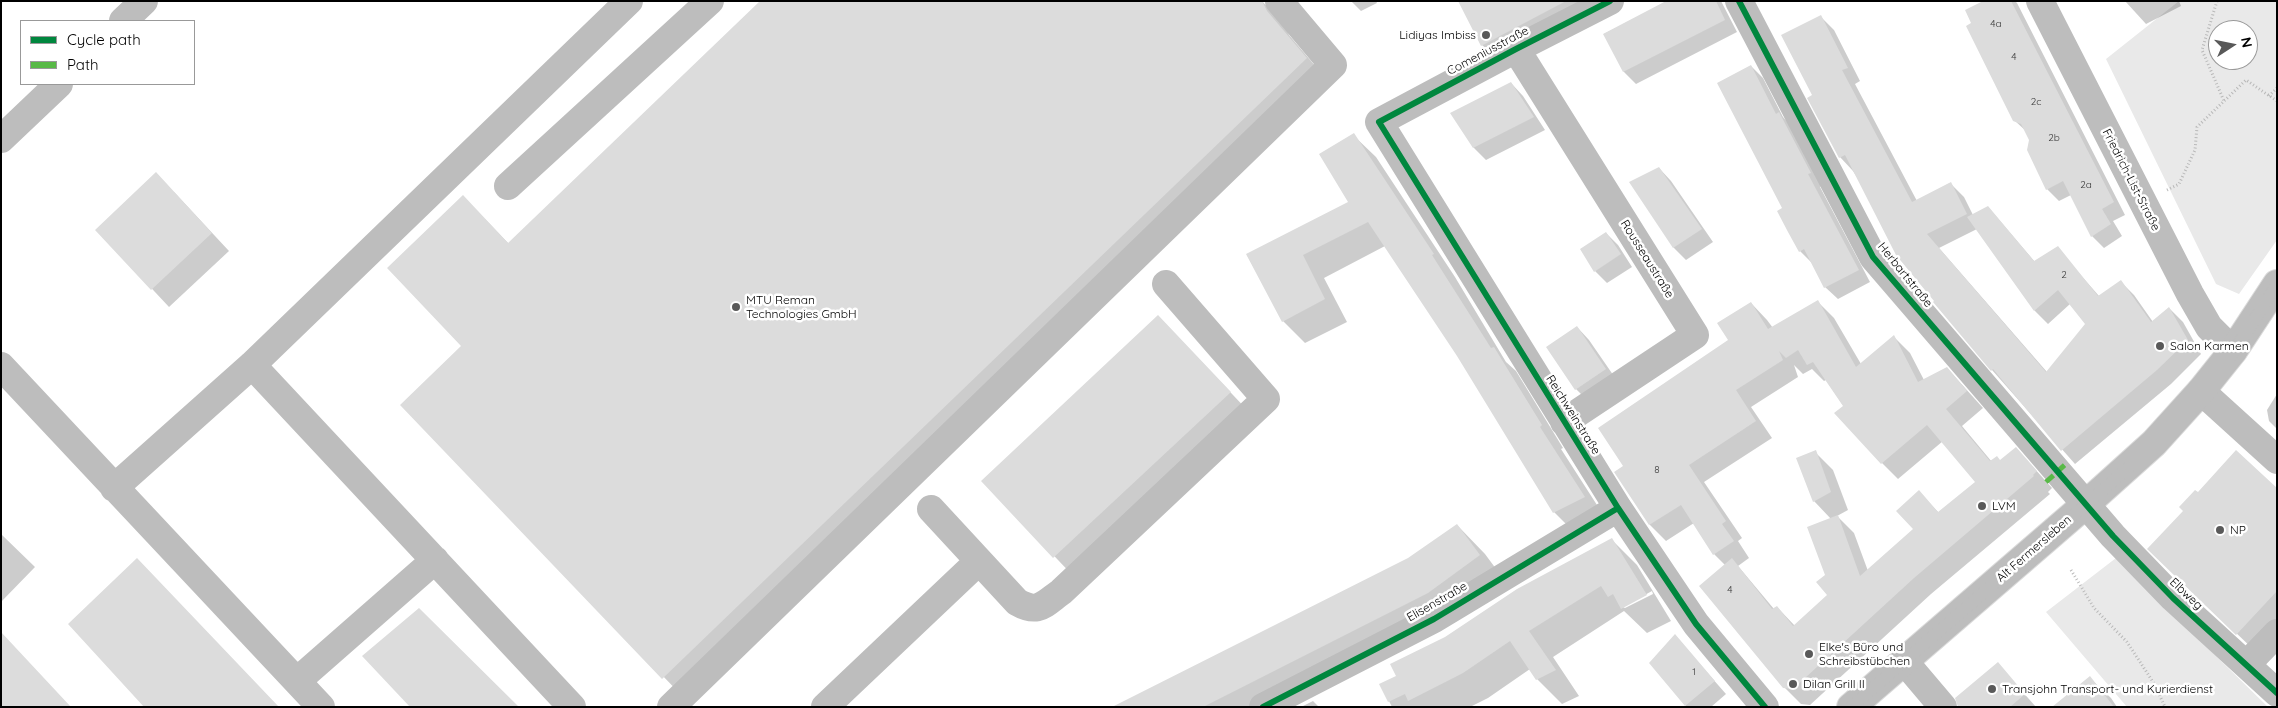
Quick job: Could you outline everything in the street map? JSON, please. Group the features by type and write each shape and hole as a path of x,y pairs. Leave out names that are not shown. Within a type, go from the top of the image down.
{"street":[{"path":"124,20 144,1"},
{"path":"114,488 252,365 629,1"},
{"path":"508,186 710,1"},
{"path":"671,707 1333,65 1279,1"},
{"name":"Comeniusstraße","path":"1379,122 1516,48 1610,1"},
{"name":"Herbartstraße","path":"1739,1 1873,257 2085,505"},
{"name":"Friedrich-List-Straße","path":"2040,1 2209,328 2233,351"},
{"name":"Rousseaustraße","path":"1516,48 1695,335 1564,422"},
{"path":"1,139 57,85"},
{"name":"Reichweinstraße","path":"1379,122 1618,508 1696,624 1765,707"},
{"path":"931,509 1017,602 1030,609 1040,608 1061,592 1266,399 1166,284"},
{"name":"Alt Fermersleben","path":"1851,707 2154,443 2202,391 2233,351 2277,284"},
{"path":"252,365 572,707"},
{"path":"1,366 321,707"},
{"path":"2202,391 2277,460"},
{"name":"Elbweg","path":"2085,505 2173,598 2277,693"},
{"name":"Elisenstraße","path":"1262,707 1434,619 1618,508"},
{"path":"297,681 434,560"},
{"path":"825,707 980,562"},
{"path":"2247,664 2277,633"},
{"path":"1904,661 1943,707"}],"path":[{"path":"2217,1 2202,50 2224,101"},
{"path":"2143,203 2179,184 2195,150 2197,127 2246,80 2277,101"},
{"path":"2269,96 2277,88"},
{"path":"2071,570 2094,608 2127,642 2155,685 2165,707"}],"shaded area":[{"path":"2179,1 2277,1 2277,240 2239,294 2216,284 2106,59"},
{"path":"2116,558 2268,707 2127,707 2046,612"}],"building":[{"name":"MTU Reman Technologies GmbH","path":"760,1 1262,1 1267,11 1307,58 662,679 400,405 461,346 387,268 463,195 508,243"},
{"path":"1458,1 1566,1 1481,46"},
{"path":"1666,1 1716,1 1725,20 1623,72 1603,34"},
{"path":"1983,1 2011,1 2114,202 2102,209 2111,224 2091,237 2063,181 2046,190 2027,150 2029,140 2021,124 2013,121 1966,26 1971,23 1965,10"},
{"path":"1821,15 1848,68 1842,70 1912,202 1951,182 1967,214 1927,234 2046,372 2085,324 2058,290 2034,311 1967,217 1988,206 2034,261 2058,246 2098,296 2121,280 2151,322 2169,307 2188,340 2157,370 2061,451 1993,369 1991,371 1896,255 1845,155 1839,158 1807,98 1812,95 1781,35"},
{"path":"1751,65 1776,114 1779,112 1811,173 1808,174 1859,270 1824,288 1804,249 1799,252 1777,211 1782,208 1717,83"},
{"path":"1511,82 1534,117 1473,148 1450,113"},
{"path":"1354,133 1434,254 1432,255 1491,348 1494,347 1542,425 1540,427 1585,497 1553,513 1457,356 1368,222 1303,255 1325,299 1282,322 1246,254 1348,202 1319,154"},
{"path":"1659,167 1702,229 1673,248 1629,182"},
{"path":"156,172 212,233 151,290 95,230"},
{"path":"1606,232 1621,254 1594,272 1580,249"},
{"path":"1818,300 1856,367 1894,335 1918,382 1947,367 1967,391 1946,409 1990,461 1997,456 2000,460 2016,447 2037,471 2034,476 1914,578 1793,689 1783,688 1699,586 1732,558 1772,609 1777,606 1793,626 1827,595 1816,582 1825,575 1807,527 1838,515 1860,576 1913,529 1896,511 1919,490 1938,512 1975,482 1927,425 1881,464 1834,413 1843,406 1813,362 1807,365 1798,350 1786,358 1779,351 1783,360 1736,390 1756,421 1689,465 1726,521 1722,524 1734,541 1713,555 1681,505 1649,525 1614,472 1623,466 1598,428 1728,340 1717,323 1751,302 1768,329"},
{"path":"1158,315 1231,392 1053,558 981,481"},
{"path":"1577,326 1606,369 1575,390 1546,347"},
{"path":"1816,450 1831,492 1813,502 1796,458"},
{"name":"NP","path":"2236,450 2277,488 2277,591 2236,635 2147,549 2183,511 2179,507 2195,490 2198,492"},
{"path":"1457,524 1480,555 1428,593 1203,707 1112,707 1408,558"},
{"path":"1612,538 1647,595 1621,609 1613,594 1608,597 1601,586 1529,631 1556,670 1536,680 1510,641 1463,673 1408,701 1405,694 1388,702 1379,684 1396,676 1390,664 1445,637 1517,589"},
{"path":"137,558 279,707 144,707 68,624"},
{"path":"419,608 519,707 410,707 362,656"},
{"path":"1,632 71,707 1,707"},
{"path":"1675,634 1715,681 1685,706 1649,663"},
{"path":"1998,662 2025,694 2010,707 1958,707 1955,698"},
{"path":"2090,676 2114,707 2052,707"}],"tram line":[{"path":"1842,707 2127,461 2202,383 2229,347 2277,274"},
{"path":"1860,707 2136,469 2180,425 2234,362 2277,296"}],"marked path":[{"path":"2046,482 2067,463"}],"cycle path":[{"path":"1610,1 1379,122 1618,508 1696,624 1765,707"},
{"path":"1739,1 1873,257 2113,536 2173,598 2277,693"},
{"path":"1263,707 1434,619 1618,508"}],"place":[{"name":"Lidiyas Imbiss","path":"1486,35"},
{"name":"MTU Reman Technologies GmbH","path":"736,307"},
{"name":"Salon Karmen","path":"2160,346"},
{"name":"LVM","path":"1982,506"},
{"name":"NP","path":"2220,530"},
{"name":"Elke's Büro und Schreibstübchen","path":"1809,654"},
{"name":"Dilan Grill II","path":"1793,684"},
{"name":"Transjohn Transport- und Kurierdienst","path":"1992,689"}]}
